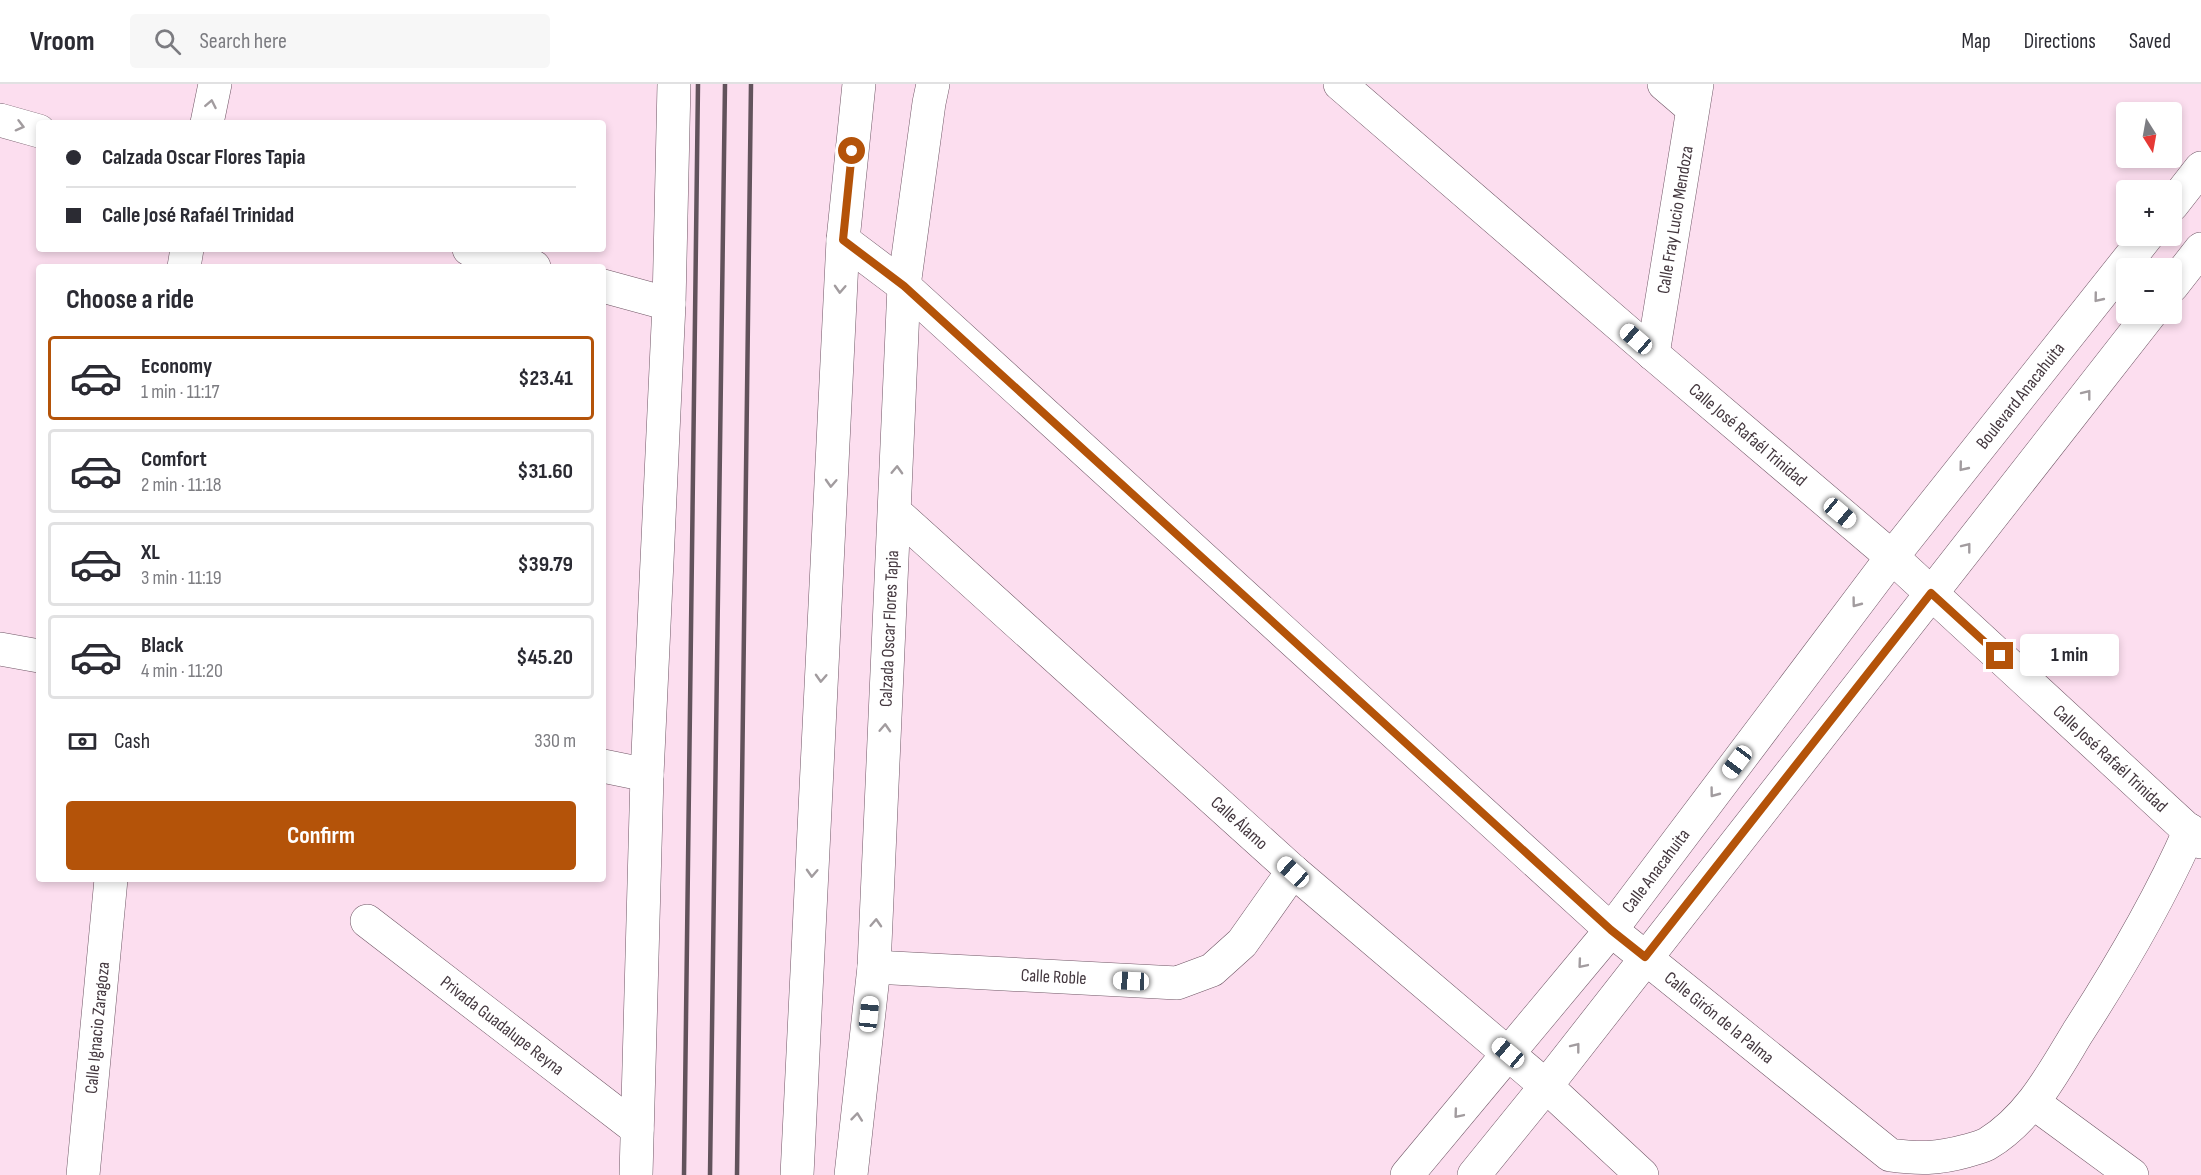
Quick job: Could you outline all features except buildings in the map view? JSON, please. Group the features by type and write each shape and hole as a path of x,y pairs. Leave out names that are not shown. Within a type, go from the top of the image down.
{"street":[{"path":"208,120 215,84"},
{"path":"636,1175 647,775 669,304 674,84"},
{"path":"797,1175 843,240 859,84"},
{"name":"Calzada Oscar Flores Tapia","path":"851,1175 874,968 904,286 928,103 933,84"},
{"name":"Calle José Rafaél Trinidad","path":"1340,84 1892,557 2195,836"},
{"path":"1664,84 1694,96"},
{"name":"Calle Fray Lucio Mendoza","path":"1653,354 1694,96"},
{"path":"0,120 36,130"},
{"path":"2182,192 2201,168"},
{"name":"Calle Girón de la Palma","path":"843,240 904,286 1611,930 1890,1155 1919,1159 1985,1145 2008,1128 2034,1103 2127,956 2167,881 2195,836"},
{"name":"Boulevard Anacahuita","path":"1892,557 2140,246"},
{"path":"2182,273 2201,249"},
{"path":"480,252 523,264"},
{"path":"606,287 669,304"},
{"path":"1474,1175 2142,324"},
{"name":"Calle Álamo","path":"895,512 1293,872 1508,1053 1642,1175"},
{"name":"Calle Anacahuita","path":"1407,1175 1611,930 1892,557"},
{"path":"0,649 36,655"},
{"path":"606,767 647,775"},
{"name":"Calle Roble","path":"874,968 1178,983 1212,970 1242,943 1293,872"},
{"name":"Calle Ignacio Zaragoza","path":"83,1175 111,882"},
{"name":"Privada Guadalupe Reyna","path":"367,921 637,1129"},
{"path":"2034,1103 2132,1175"}],"railway":[{"path":"684,1175 698,84"},
{"path":"710,1175 725,84"},
{"path":"737,1175 751,84"}],"route":[{"path":"852,151 843,240 904,286 1611,930 1645,957 1931,593 2000,656"}]}
